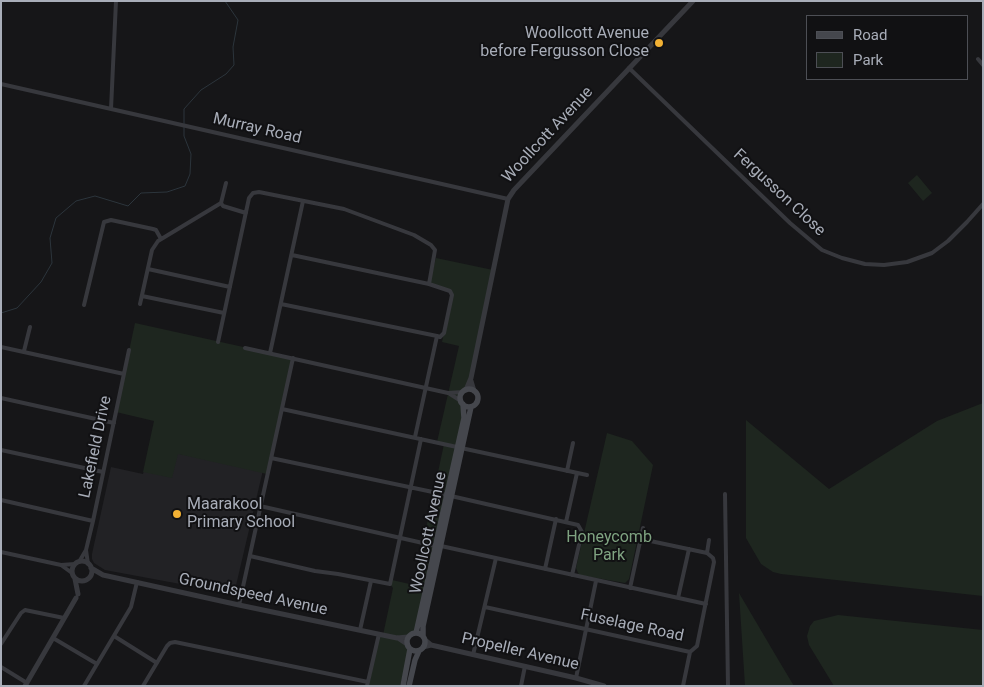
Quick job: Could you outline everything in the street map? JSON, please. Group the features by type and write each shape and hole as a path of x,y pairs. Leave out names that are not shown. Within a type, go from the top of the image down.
{"main road":[{"path":"465,391 474,391"},
{"name":"Woollcott Avenue","path":"416,633 438,546 459,447 464,418 461,396 465,391"},
{"name":"Woollcott Avenue","path":"459,447 471,407 476,404 478,399 474,391"},
{"path":"462,403 471,407"},
{"name":"Woollcott Avenue","path":"409,686 415,660 424,638 423,626 438,546"},
{"path":"403,686 408,643 416,633 424,638"},
{"path":"408,643 421,649"}],"street":[{"path":"111,109 116,1"},
{"name":"Woollcott Avenue","path":"465,391 471,378 508,199 629,68 694,1"},
{"path":"978,59 983,65"},
{"name":"Fergusson Close","path":"629,68 790,223 822,250 842,258 865,264 884,265 907,262 932,253 948,241 983,204"},
{"name":"Murray Road","path":"1,84 508,199"},
{"path":"140,304 152,250 158,241 221,203 226,183"},
{"path":"218,342 249,198 253,193 259,192 304,200 353,211 414,235 431,245 435,250 429,284"},
{"path":"270,353 304,200"},
{"path":"221,203 227,208 246,213"},
{"path":"84,305 104,222 111,220 153,229 156,230 161,239"},
{"path":"281,304 437,336 444,333 452,295 447,289 292,255"},
{"path":"148,269 230,287"},
{"path":"142,296 224,313"},
{"path":"24,351 30,327"},
{"path":"415,438 437,336"},
{"path":"1,347 124,374"},
{"path":"244,348 448,393 465,391"},
{"name":"Lakefield Drive","path":"77,563 86,550 129,350"},
{"path":"239,605 294,358"},
{"name":"Woollcott Avenue","path":"471,378 474,391"},
{"path":"448,393 462,403"},
{"path":"1,398 114,423"},
{"path":"282,409 587,475"},
{"path":"250,556 315,571 390,584 421,439"},
{"path":"566,471 573,443"},
{"path":"1,450 103,472"},
{"path":"271,458 578,525 582,532 572,575"},
{"path":"566,522 577,473"},
{"path":"725,494 728,686"},
{"path":"1,500 93,521"},
{"path":"260,506 706,604"},
{"path":"546,569 556,519"},
{"path":"630,588 643,528"},
{"path":"641,539 706,553 709,540"},
{"path":"678,598 688,549"},
{"name":"Lakefield Drive","path":"86,550 89,566"},
{"path":"1,552 61,565 77,563 73,576 77,596"},
{"name":"Fuselage Road","path":"485,607 690,652 697,646 714,562 713,558 706,553"},
{"path":"473,654 496,558"},
{"name":"Groundspeed Avenue","path":"77,563 89,566 103,575 397,638 408,643"},
{"path":"61,565 73,576 86,580"},
{"path":"1,667 26,684 91,572 89,566"},
{"name":"Groundspeed Avenue","path":"86,580 103,575"},
{"path":"360,630 371,581"},
{"path":"576,678 596,581"},
{"path":"84,686 131,607 137,582"},
{"path":"1,644 24,610 64,618"},
{"path":"145,685 167,646 175,642 368,684 378,634"},
{"path":"114,636 157,663"},
{"path":"53,638 97,664"},
{"name":"Propeller Avenue","path":"424,638 431,645 604,686"},
{"name":"Propeller Avenue","path":"421,649 431,645"},
{"path":"683,686 690,652"},
{"path":"520,686 525,666"}],"shaded area":[{"name":"Maarakool Primary School","path":"149,448 263,470 234,594 105,570 94,563 92,554 111,467 143,474"}],"green space":[{"path":"917,175 932,193 923,201 908,183"},
{"path":"436,258 493,270 471,378 461,396 464,416 416,633 408,637 407,644 410,649 400,686 369,686 379,634 383,635 393,588 390,584 392,580 414,585 444,444 437,442 459,346 442,342 452,295 429,284"},
{"path":"135,323 293,358 267,474 178,454 172,478 143,472 154,421 116,412"},
{"path":"983,403 983,596 781,574 773,572 761,564 746,538 746,420 829,489 937,421"},
{"name":"Honeycomb Park","path":"607,433 632,441 653,465 629,579 625,583 579,575 576,568"},
{"path":"739,593 779,661 794,686 745,686"},
{"path":"838,615 983,630 983,686 834,686 809,645 807,636 810,626 814,621"}],"waterway":[{"path":"1,313 17,308 41,282 52,263 50,238 56,218 76,201 95,196 128,206 141,193 167,192 185,186 190,174 191,154 184,136 184,109 201,90 226,74 234,65 233,47 238,20 225,1"}],"place":[{"name":"Woollcott Avenue before Fergusson Close","path":"659,43"},
{"name":"Maarakool Primary School","path":"177,514"}]}
